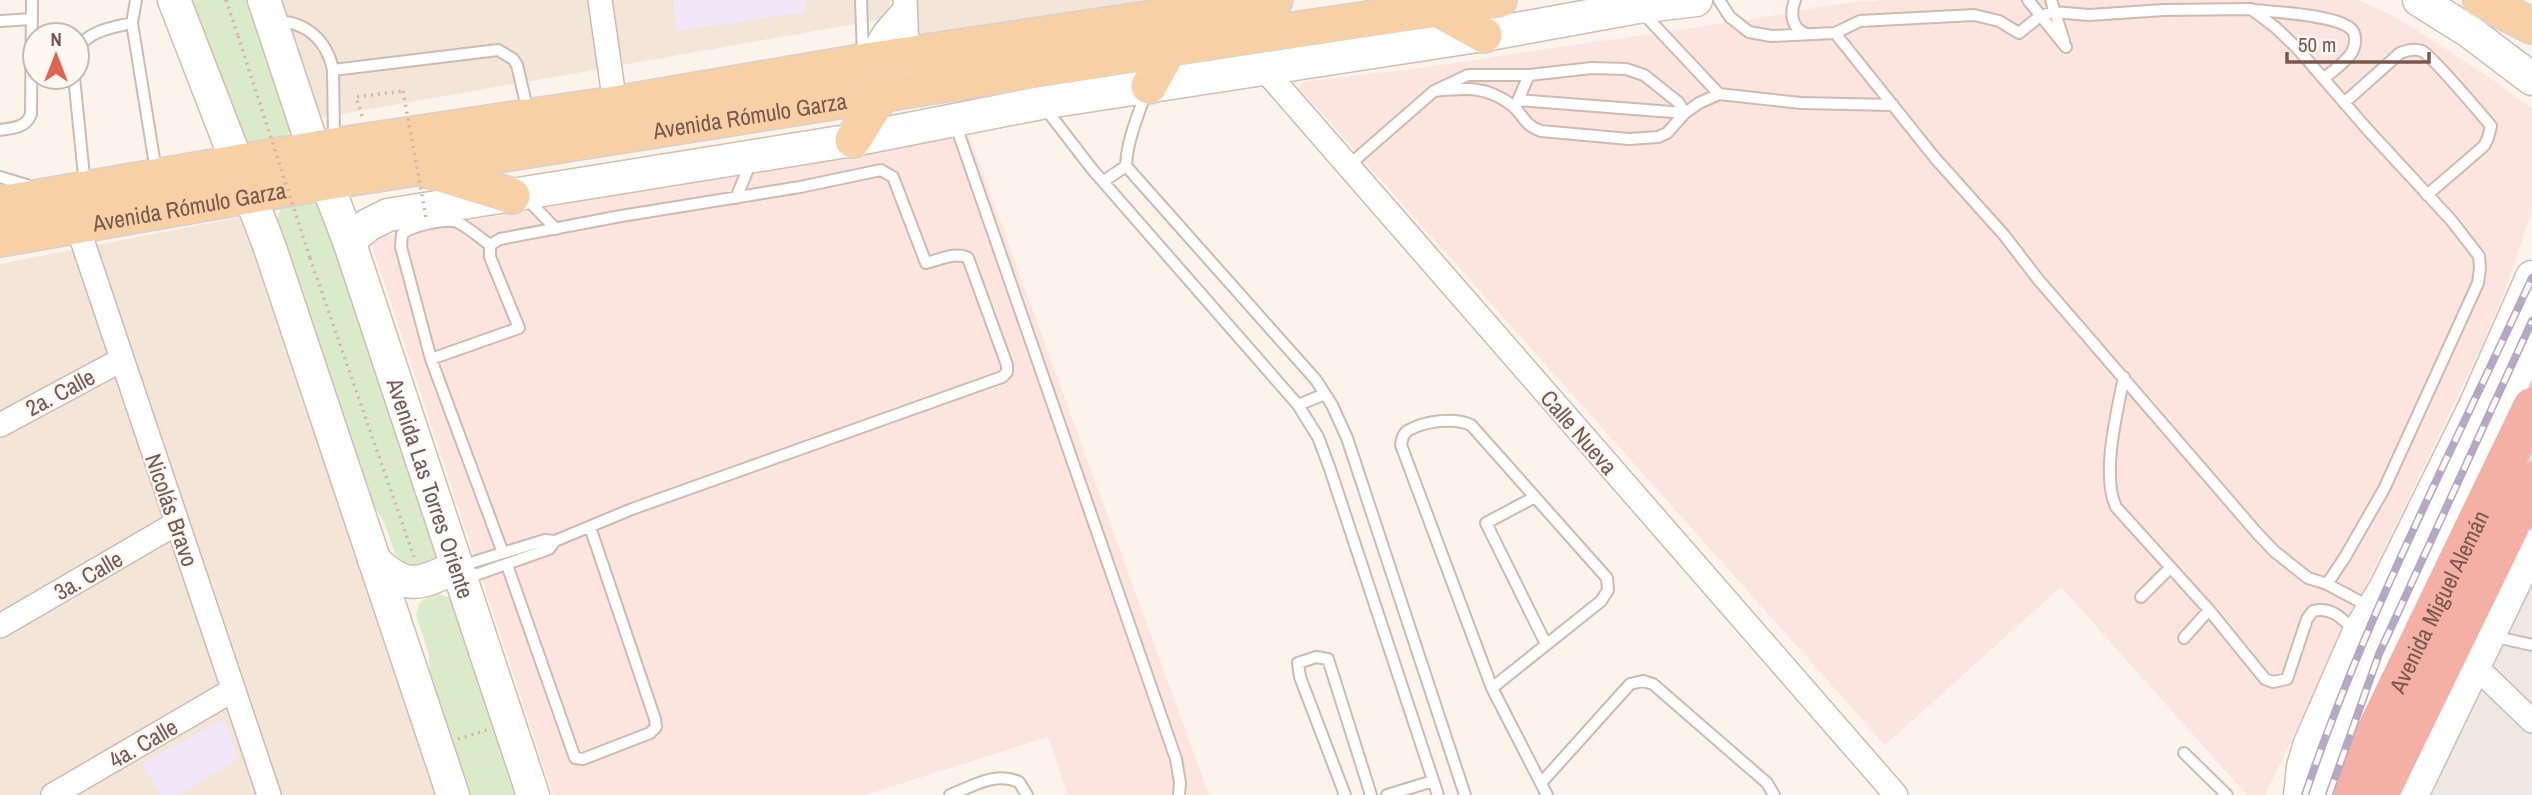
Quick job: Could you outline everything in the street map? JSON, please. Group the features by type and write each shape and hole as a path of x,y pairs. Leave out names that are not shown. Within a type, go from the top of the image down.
{"highway":[{"name":"Avenida Miguel Alemán","path":"2345,795 2501,409"},
{"name":"Avenida Miguel Alemán","path":"2379,795 2532,481"}],"main road":[{"name":"Avenida Rómulo Garza","path":"0,239 76,226 324,159 370,141 615,104 865,61 1275,0"},
{"name":"Avenida Rómulo Garza","path":"324,159 418,167 1499,0"},
{"path":"2481,0 2528,27"},
{"path":"1439,10 1484,35"},
{"path":"1149,86 1169,49"},
{"path":"853,139 894,93"},
{"path":"418,167 518,195"},
{"name":"Avenida Rómulo Garza","path":"0,204 157,177 244,180"}],"street":[{"path":"174,0 244,180 453,795"},
{"path":"600,0 615,104"},
{"path":"349,241 368,225 388,215 754,156 1041,103 1696,0"},
{"path":"2419,0 2470,32 2532,79"},
{"path":"865,61 905,5"},
{"path":"894,93 908,56 905,5"},
{"name":"Avenida Las Torres Oriente","path":"267,10 324,159 533,795"},
{"name":"Calle Nueva","path":"1263,68 1896,795"},
{"name":"Nicolás Bravo","path":"76,226 269,795"},
{"path":"2501,409 2532,277"},
{"path":"2300,795 2303,767 2309,746 2376,621 2501,409 2532,343"},
{"name":"2a. Calle","path":"0,425 121,360"},
{"name":"3a. Calle","path":"0,626 177,523"},
{"path":"2412,795 2529,559"},
{"path":"374,560 397,579 409,583 459,573"},
{"path":"398,632 401,611 411,598 459,573"},
{"path":"2316,795 2371,685 2376,621"},
{"path":"2474,666 2532,722"},
{"name":"4a. Calle","path":"53,795 233,690"}],"lane":[{"path":"0,130 21,126 28,121 31,114 32,0"},
{"path":"136,0 132,23 157,177"},
{"path":"861,0 865,61"},
{"path":"1719,0 1730,17 1749,32 1771,36 1835,33 1860,21 1974,15 1998,21 2019,33 2052,6"},
{"path":"1795,0 1792,10 1794,23 1800,32 1809,34"},
{"path":"2028,0 2066,47 2052,6"},
{"path":"2052,6 2089,15 2164,10 2251,9 2320,18 2350,27 2355,34 2351,55 2324,78"},
{"path":"1638,7 1719,94"},
{"path":"2251,9 2275,27 2324,78 2479,256 2478,283 2384,489 2327,584"},
{"path":"267,10 297,24 318,38 331,58 333,70 324,159"},
{"path":"0,21 32,19"},
{"path":"91,35 132,23"},
{"path":"1835,33 1935,158 1969,194 2037,278 2274,551 2308,578 2327,584 2376,621"},
{"path":"2344,103 2400,53 2409,49 2423,51 2474,106 2491,126 2484,146 2427,195"},
{"path":"333,70 498,50 513,59 517,65 529,117"},
{"path":"1347,167 1434,91 1468,75 1529,75 1592,68 1626,69 1644,75 1678,102 1685,113"},
{"path":"1516,104 1529,75"},
{"path":"1149,86 1133,128 1126,154 1126,166 1316,380 1325,394 1347,438 1465,795"},
{"path":"1434,91 1474,88 1516,104 1685,113"},
{"path":"75,91 85,190"},
{"path":"1516,104 1527,124 1541,131 1645,140 1667,133 1685,113 1719,94 1801,103 1892,105"},
{"path":"1041,103 1104,181 1311,423 1324,452 1438,795"},
{"path":"954,120 1172,746 1180,783 1179,795"},
{"path":"736,198 754,156"},
{"path":"1104,181 1126,166"},
{"path":"459,573 503,553 545,540 555,541 655,501 1002,377 1007,372 1007,365 968,258 962,255 926,263 893,177 886,172 875,170 800,187 500,239 490,245"},
{"path":"0,177 15,180 51,196"},
{"path":"518,195 556,229"},
{"path":"490,245 457,222 432,223 408,229 402,234 401,247 431,359 503,553"},
{"path":"431,359 519,328 490,257 490,245"},
{"path":"2124,377 2108,482 2110,495 2116,507 2265,678 2278,682 2287,678 2307,619 2313,611 2328,610 2376,621"},
{"path":"1298,405 1325,394"},
{"path":"1492,688 1601,601 1608,590 1608,578 1471,425 1451,419 1407,430 1402,436 1401,445 1492,688 1547,795"},
{"path":"1535,497 1486,523 1546,644"},
{"path":"507,565 575,758 583,758 650,733 657,723 590,527"},
{"path":"459,573 507,565 549,549 555,541"},
{"path":"2141,597 2169,569"},
{"path":"2184,638 2208,610"},
{"path":"2489,636 2532,645"},
{"path":"1345,795 1300,677 1298,663 1316,657 1328,659 1371,795"},
{"path":"1542,782 1630,684 1643,681 1653,684 1710,733 1767,783 1773,795"},
{"path":"2184,752 2227,795"},
{"path":"950,795 1000,777 1019,782 1027,795"},
{"path":"1387,795 1433,781"}],"path":[{"path":"226,0 310,258 422,582"},
{"path":"370,141 356,97 403,91 426,218"},
{"path":"436,747 509,722"}],"shaded area":[{"path":"269,0 890,0 889,18 314,119"},
{"path":"673,0 804,0 806,12 677,31"},
{"path":"916,0 1148,0 917,40"},
{"path":"1889,0 2358,0 2392,15 2423,34 2532,109 2532,210 2505,291 2482,346 2265,795 2247,795 2061,587 1885,745 1299,88 1303,82 1309,81 1413,69 1846,3"},
{"path":"967,129 1209,795 1068,795 1048,737 865,795 553,795 370,239"},
{"path":"245,216 436,795 0,795 0,264"},
{"path":"2532,450 2532,795 2364,795"},
{"path":"224,719 238,759 178,795 161,795 141,764"}],"green space":[{"path":"191,0 254,0 293,129 281,140 245,145"},
{"path":"293,201 323,201 439,552 434,562 414,570 403,564 395,553 384,522 359,482 276,219 281,209"},
{"path":"438,594 451,598 519,795 464,795 431,698 429,655 416,615 419,604 427,597"}],"railway":[{"path":"2305,795 2382,598 2532,278"},
{"path":"2329,795 2379,654 2532,321"}]}
